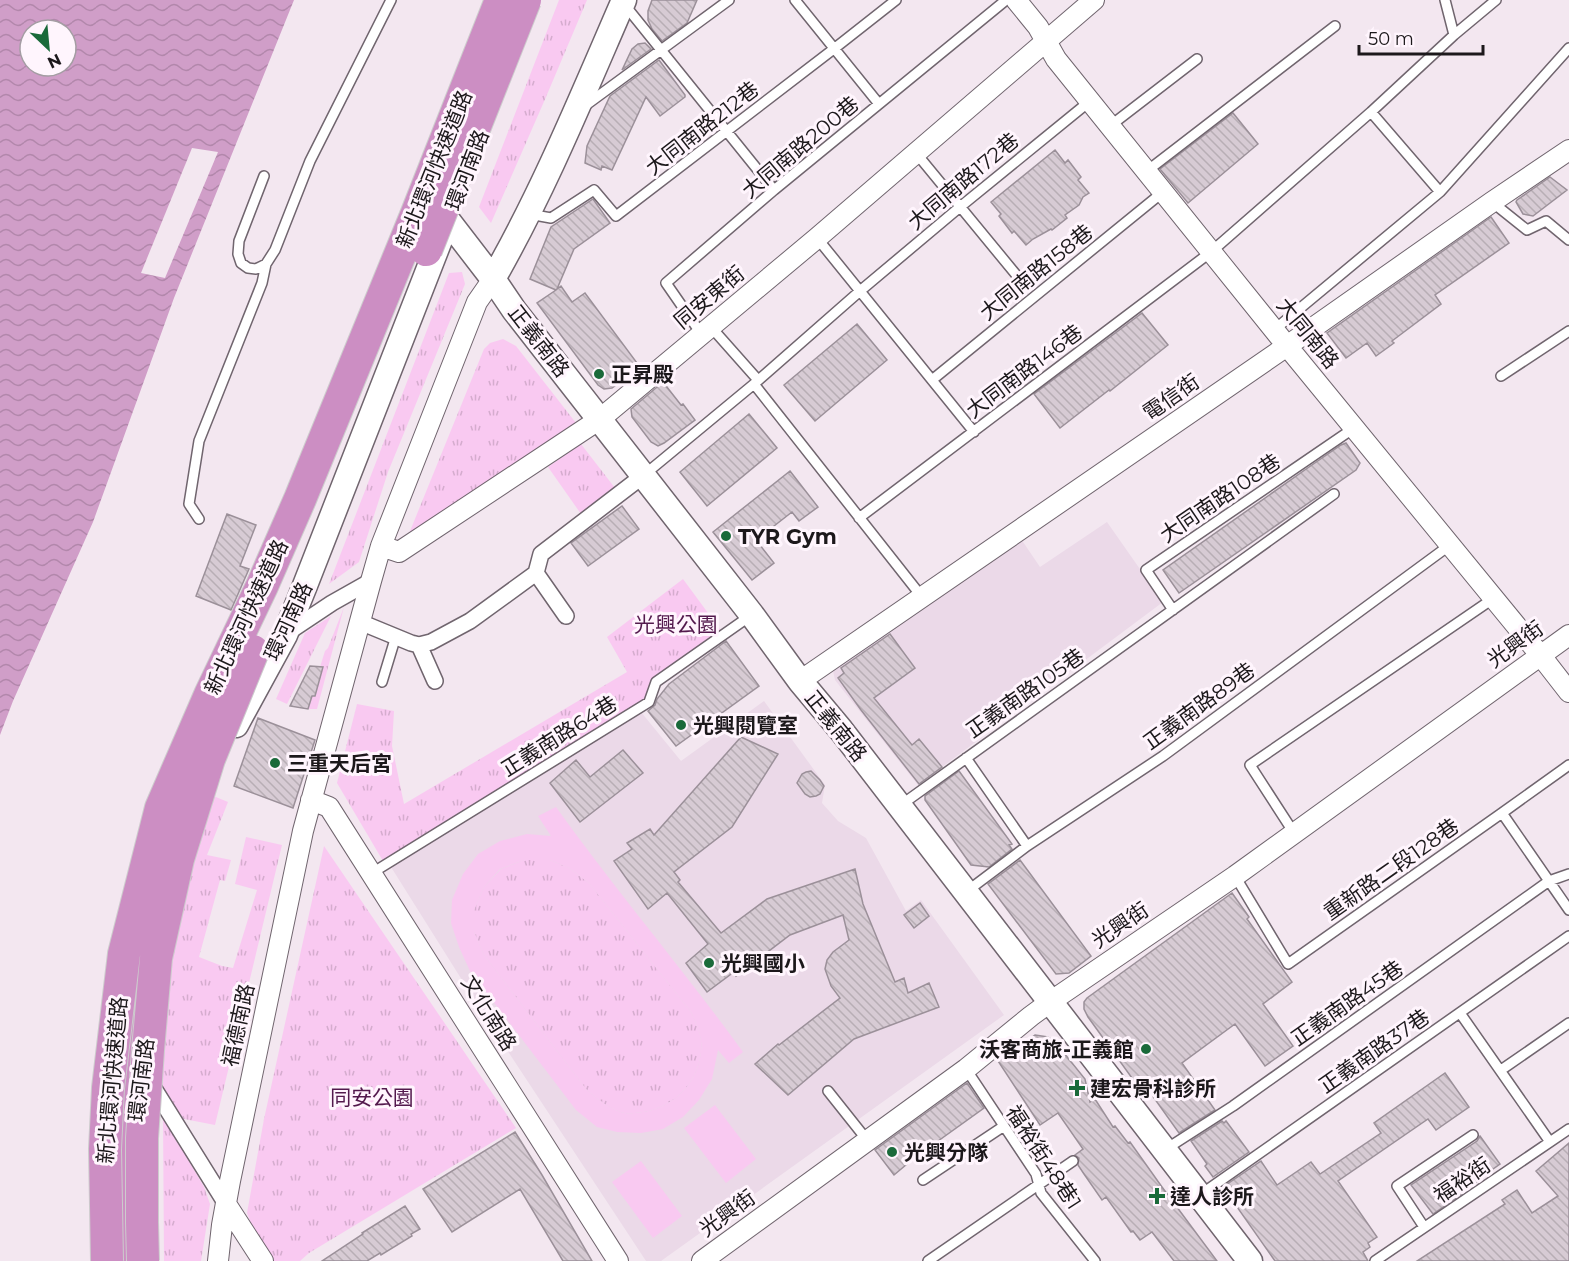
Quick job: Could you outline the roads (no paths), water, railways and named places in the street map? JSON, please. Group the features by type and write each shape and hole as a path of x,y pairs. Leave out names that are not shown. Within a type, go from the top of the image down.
{"highway":[{"name":"新北環河快速道路","path":"107,1261 105,1149 108,1088 124,954 161,808 210,694 262,586 300,499 413,224 501,0"},
{"name":"新北環河快速道路","path":"144,1261 142,1138 148,1050 156,958 178,859 209,759 246,665 324,496 438,222 525,0"},
{"path":"123,1261 121,1126 135,976 155,887 177,807 207,729 236,665 262,586"}],"street":[{"name":"環河南路","path":"96,1261 95,1149 106,998 140,842 163,780 308,471 501,0"},
{"name":"環河南路","path":"134,1261 132,1151 152,989 207,779 285,635 448,221 532,0"},
{"name":"大同南路","path":"1017,0 1038,27 1056,59 1569,692"},
{"name":"同安東街","path":"381,546 399,552 600,419 817,238 1095,0"},
{"path":"493,279 527,214 623,1"},
{"name":"電信街","path":"800,681 1569,150"},
{"name":"正義南路","path":"423,189 493,279 514,310 752,615 800,681 841,730 1250,1261"},
{"name":"福德南路","path":"218,1261 226,1204 311,800 371,581 381,546 477,302 493,279"},
{"path":"360,622 419,645 431,642 470,621 536,573 541,554 644,475"},
{"path":"536,573 566,616"},
{"path":"285,635 332,603 371,581"},
{"name":"光興街","path":"702,1261 966,1069 1050,1002 1235,876 1569,635"},
{"path":"419,645 435,681"},
{"name":"文化南路","path":"311,800 329,807 618,1261"},
{"path":"142,1069 263,1261"}],"lane":[{"path":"198,519 189,504 199,441 262,283 266,264 275,250 310,161 391,0"},
{"path":"574,113 729,0"},
{"path":"795,0 879,104"},
{"name":"大同南路212巷","path":"527,214 551,218 594,190 616,216 896,0"},
{"name":"大同南路200巷","path":"707,331 666,283 774,190 1006,0"},
{"path":"1445,0 1454,34"},
{"name":"大同南路146巷","path":"859,518 1211,252 1371,112 1454,34 1496,0"},
{"path":"623,1 774,190"},
{"path":"1147,171 1335,26"},
{"path":"1275,330 1440,192 1569,48"},
{"path":"1110,126 1197,59"},
{"name":"大同南路172巷","path":"644,475 960,207 1090,101"},
{"path":"1371,112 1440,192"},
{"path":"916,153 1018,277"},
{"path":"264,176 239,241 238,254 242,263 248,268 256,269 266,264"},
{"name":"大同南路158巷","path":"932,380 1163,192"},
{"path":"1492,202 1527,230 1546,221 1569,240"},
{"path":"817,238 974,432"},
{"path":"707,331 756,382 922,597"},
{"path":"1501,376 1569,331"},
{"name":"大同南路108巷","path":"1173,610 1146,570 1354,428"},
{"name":"正義南路105巷","path":"899,806 1334,494"},
{"name":"正義南路89巷","path":"966,892 1027,846 1163,756 1450,545"},
{"path":"1294,833 1251,765 1494,598"},
{"name":"正義南路64巷","path":"372,873 649,702 656,682 752,615"},
{"path":"382,682 396,636"},
{"path":"966,758 1027,846"},
{"path":"1569,765 1502,813 1569,910"},
{"name":"重新路二段128巷","path":"1235,876 1288,963 1502,813"},
{"name":"正義南路45巷","path":"1164,1150 1233,1106 1549,881 1569,874"},
{"name":"正義南路37巷","path":"1200,1196 1569,936"},
{"path":"1460,1013 1550,1142"},
{"path":"1501,1071 1569,1023"},
{"name":"福裕街48巷1","path":"966,1069 1036,1174 1041,1193 1095,1261"},
{"path":"828,1091 867,1140"},
{"path":"923,1180 1004,1126"},
{"name":"福裕街","path":"1375,1261 1569,1129"},
{"path":"1424,1227 1397,1186 1473,1135"},
{"path":"928,1261 1073,1161"}],"water":[{"path":"0,0 294,0 174,298 93,522 0,735"}],"place":[{"name":"正昇殿","path":"599,374"},
{"name":"TYR Gym","path":"726,536"},
{"name":"光興閱覽室","path":"681,725"},
{"name":"三重天后宮","path":"275,763"},
{"name":"光興國小","path":"709,963"},
{"name":"沃客商旅-正義館","path":"1146,1049"},
{"name":"建宏骨科診所","path":"1077,1088"},
{"name":"光興分隊","path":"892,1152"},
{"name":"達人診所","path":"1157,1196"}],"park label":[{"name":"光興公園","path":"676,624"},
{"name":"同安公園","path":"372,1097"}]}
